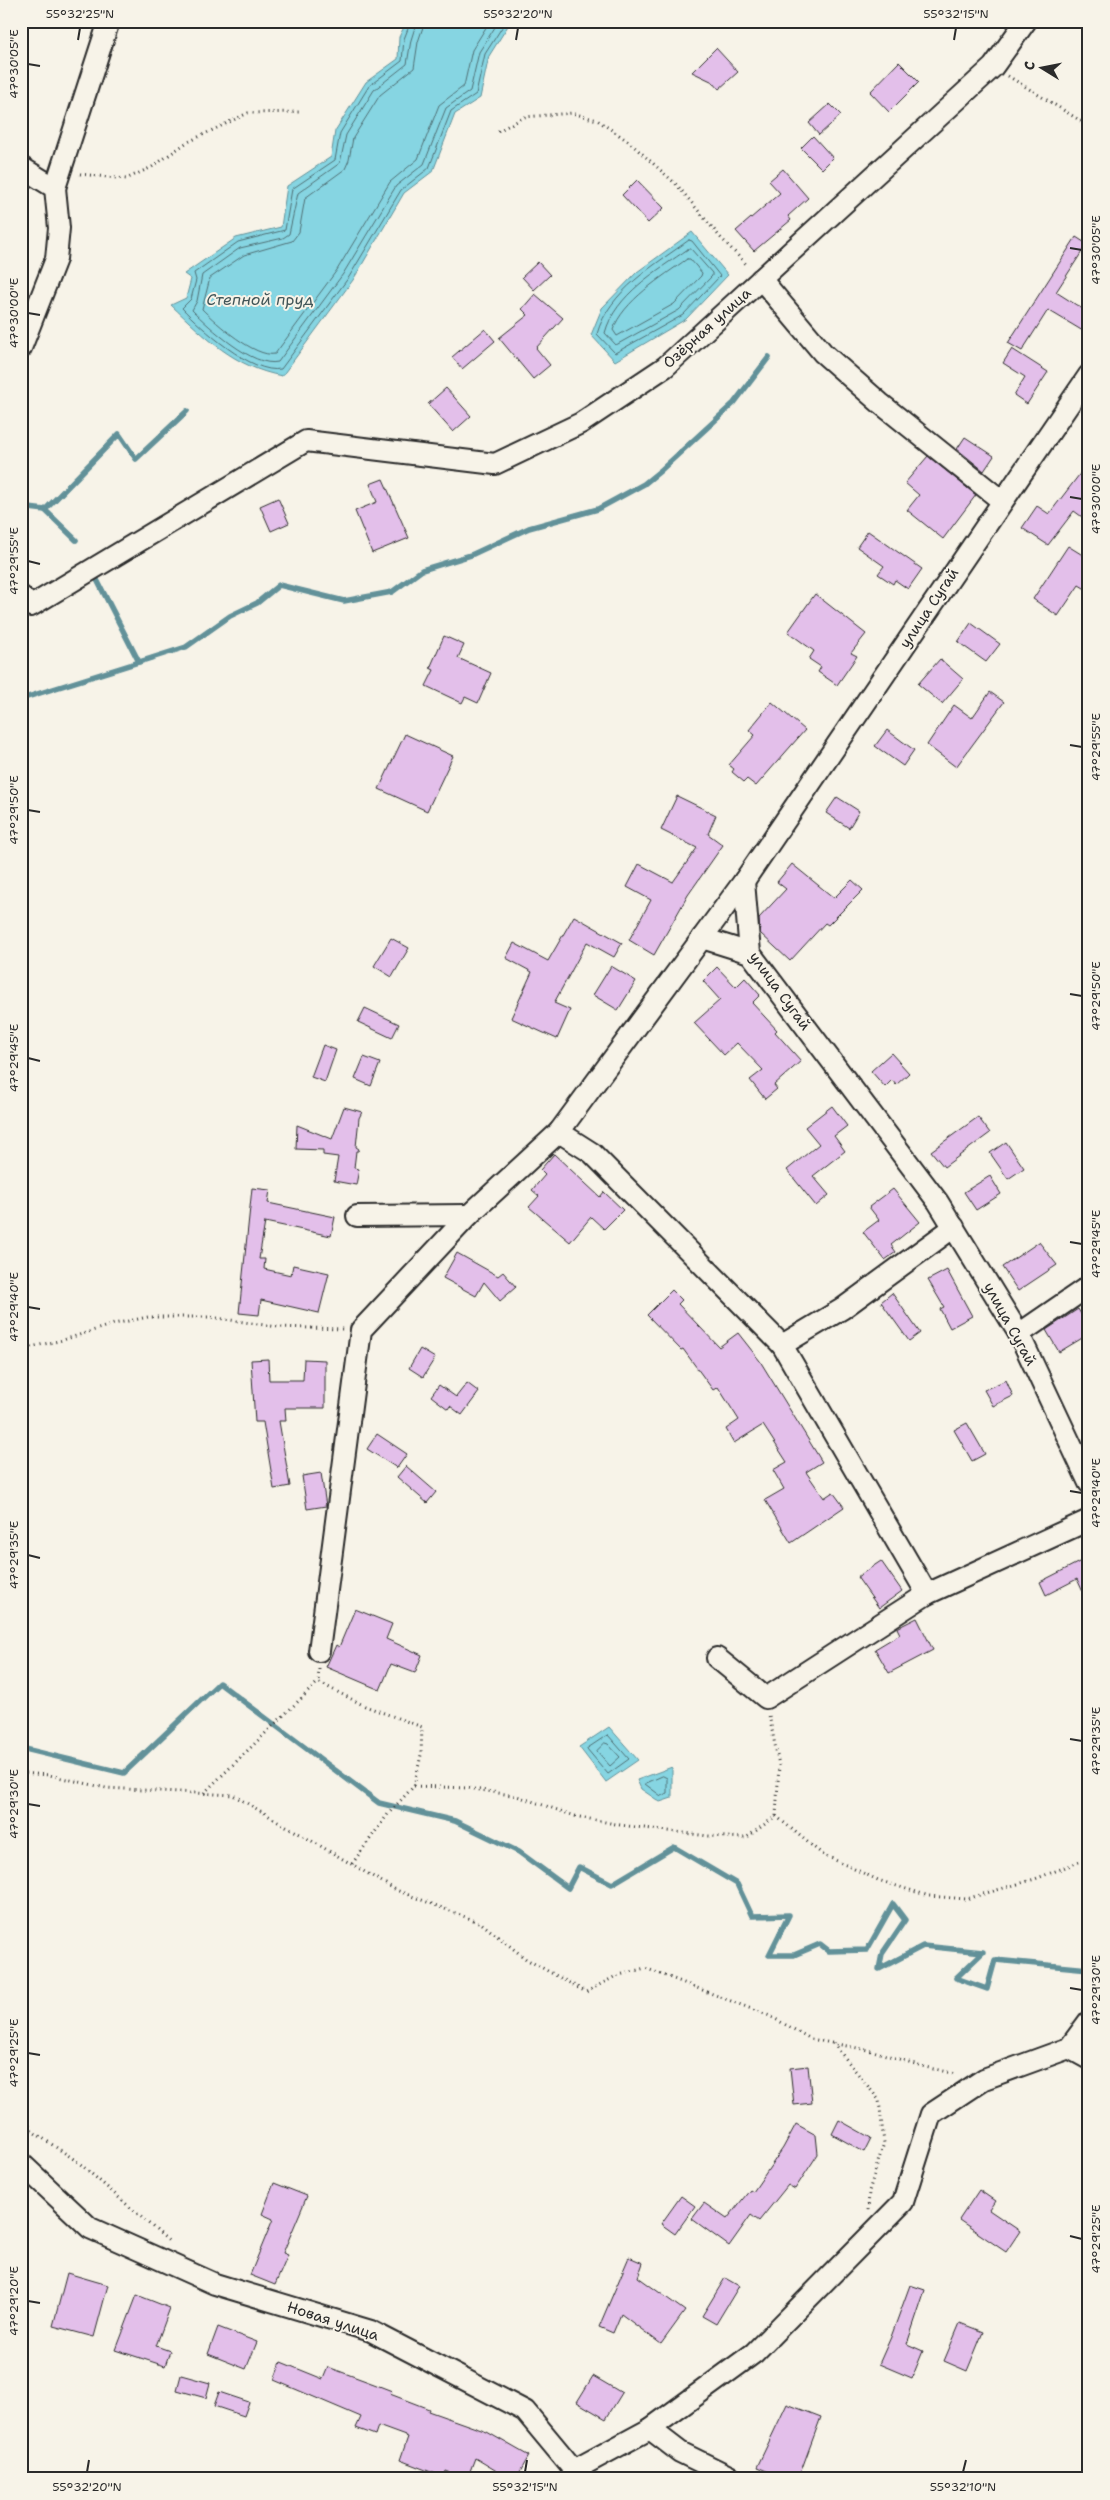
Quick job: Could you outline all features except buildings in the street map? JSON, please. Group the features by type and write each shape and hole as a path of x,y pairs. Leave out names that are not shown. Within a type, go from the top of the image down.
{"street":[{"path":"21,348 56,259 59,228 58,181 109,21"},
{"name":"Озёрная улица","path":"24,605 306,441 495,464 581,423 665,366 993,67 1026,21"},
{"path":"21,168 58,181"},
{"path":"761,279 823,353 880,403 1002,501"},
{"name":"улица Сугай","path":"1089,375 744,881 750,953 938,1202 954,1227 1019,1334 1089,1483"},
{"path":"319,1651 361,1330 469,1215 559,1132 744,881"},
{"path":"702,938 750,953"},
{"path":"559,1132 592,1153 782,1345 927,1594"},
{"path":"357,1216 469,1215"},
{"path":"782,1345 842,1309 954,1227"},
{"path":"1019,1334 1089,1286"},
{"path":"717,1658 766,1698 927,1594 1089,1520"},
{"path":"572,2474 650,2429 754,2353 904,2202 931,2114 984,2079 1068,2048 1089,2021"},
{"path":"1068,2048 1089,2059"},
{"name":"Новая улица","path":"21,2163 90,2228 215,2284 371,2331 525,2411 572,2474"},
{"path":"650,2429 680,2452 735,2479"}],"path":[{"path":"993,67 1089,126"},
{"path":"58,181 126,179 152,166 186,143 248,113 300,112"},
{"path":"498,131 525,117 572,113 598,120 628,141 677,185 720,237 761,279"},
{"path":"21,1349 63,1340 114,1324 148,1318 210,1317 278,1327 361,1330"},
{"path":"203,1793 318,1682 319,1651"},
{"path":"318,1682 365,1706 422,1727 421,1755 414,1786 388,1814 352,1864"},
{"path":"766,1698 779,1765 776,1816"},
{"path":"21,1773 49,1776 106,1788 233,1795 396,1890 481,1923 526,1960 586,1992 616,1976 645,1968 770,2016 811,2038 873,2051 925,2067 984,2079"},
{"path":"414,1786 468,1788 516,1796 575,1816 620,1825 708,1836 746,1838 776,1816"},
{"path":"776,1816 822,1854 878,1880 929,1896 966,1899 1035,1879 1089,1858"},
{"path":"833,2043 878,2100 884,2143 870,2191 865,2241"},
{"path":"21,2113 32,2131 78,2162 172,2243"}],"water":[{"name":"Степной пруд","path":"407,21 511,21 489,56 480,98 455,114 433,171 404,193 353,280 282,376 249,366 209,340 171,305 186,298 191,279 184,274 236,238 281,227 287,186 331,157 335,131 366,82 398,59 399,37"},
{"path":"692,232 728,275 686,319 615,361 591,335 602,308 637,272"},
{"path":"609,1727 638,1760 606,1782 579,1747"},
{"path":"672,1767 672,1798 660,1802 641,1789 637,1780"}],"waterway":[{"path":"139,662 186,647 230,616 257,603 279,585 344,601 392,592 422,570 471,555 529,528 598,509 644,484 660,471 734,403 769,357"},
{"path":"76,540 45,510 119,434 136,459 187,411"},
{"path":"21,507 45,510"},
{"path":"21,699 139,662 93,572"},
{"path":"21,1748 124,1773 219,1683 379,1803 455,1821 519,1852 568,1888 579,1867 612,1884 674,1847 737,1884 752,1916 789,1915 769,1955 794,1955 820,1944 829,1951 867,1950 893,1904 905,1920 882,1954 879,1969 923,1946 983,1952 956,1978 987,1989 995,1960 1089,1969"}]}
